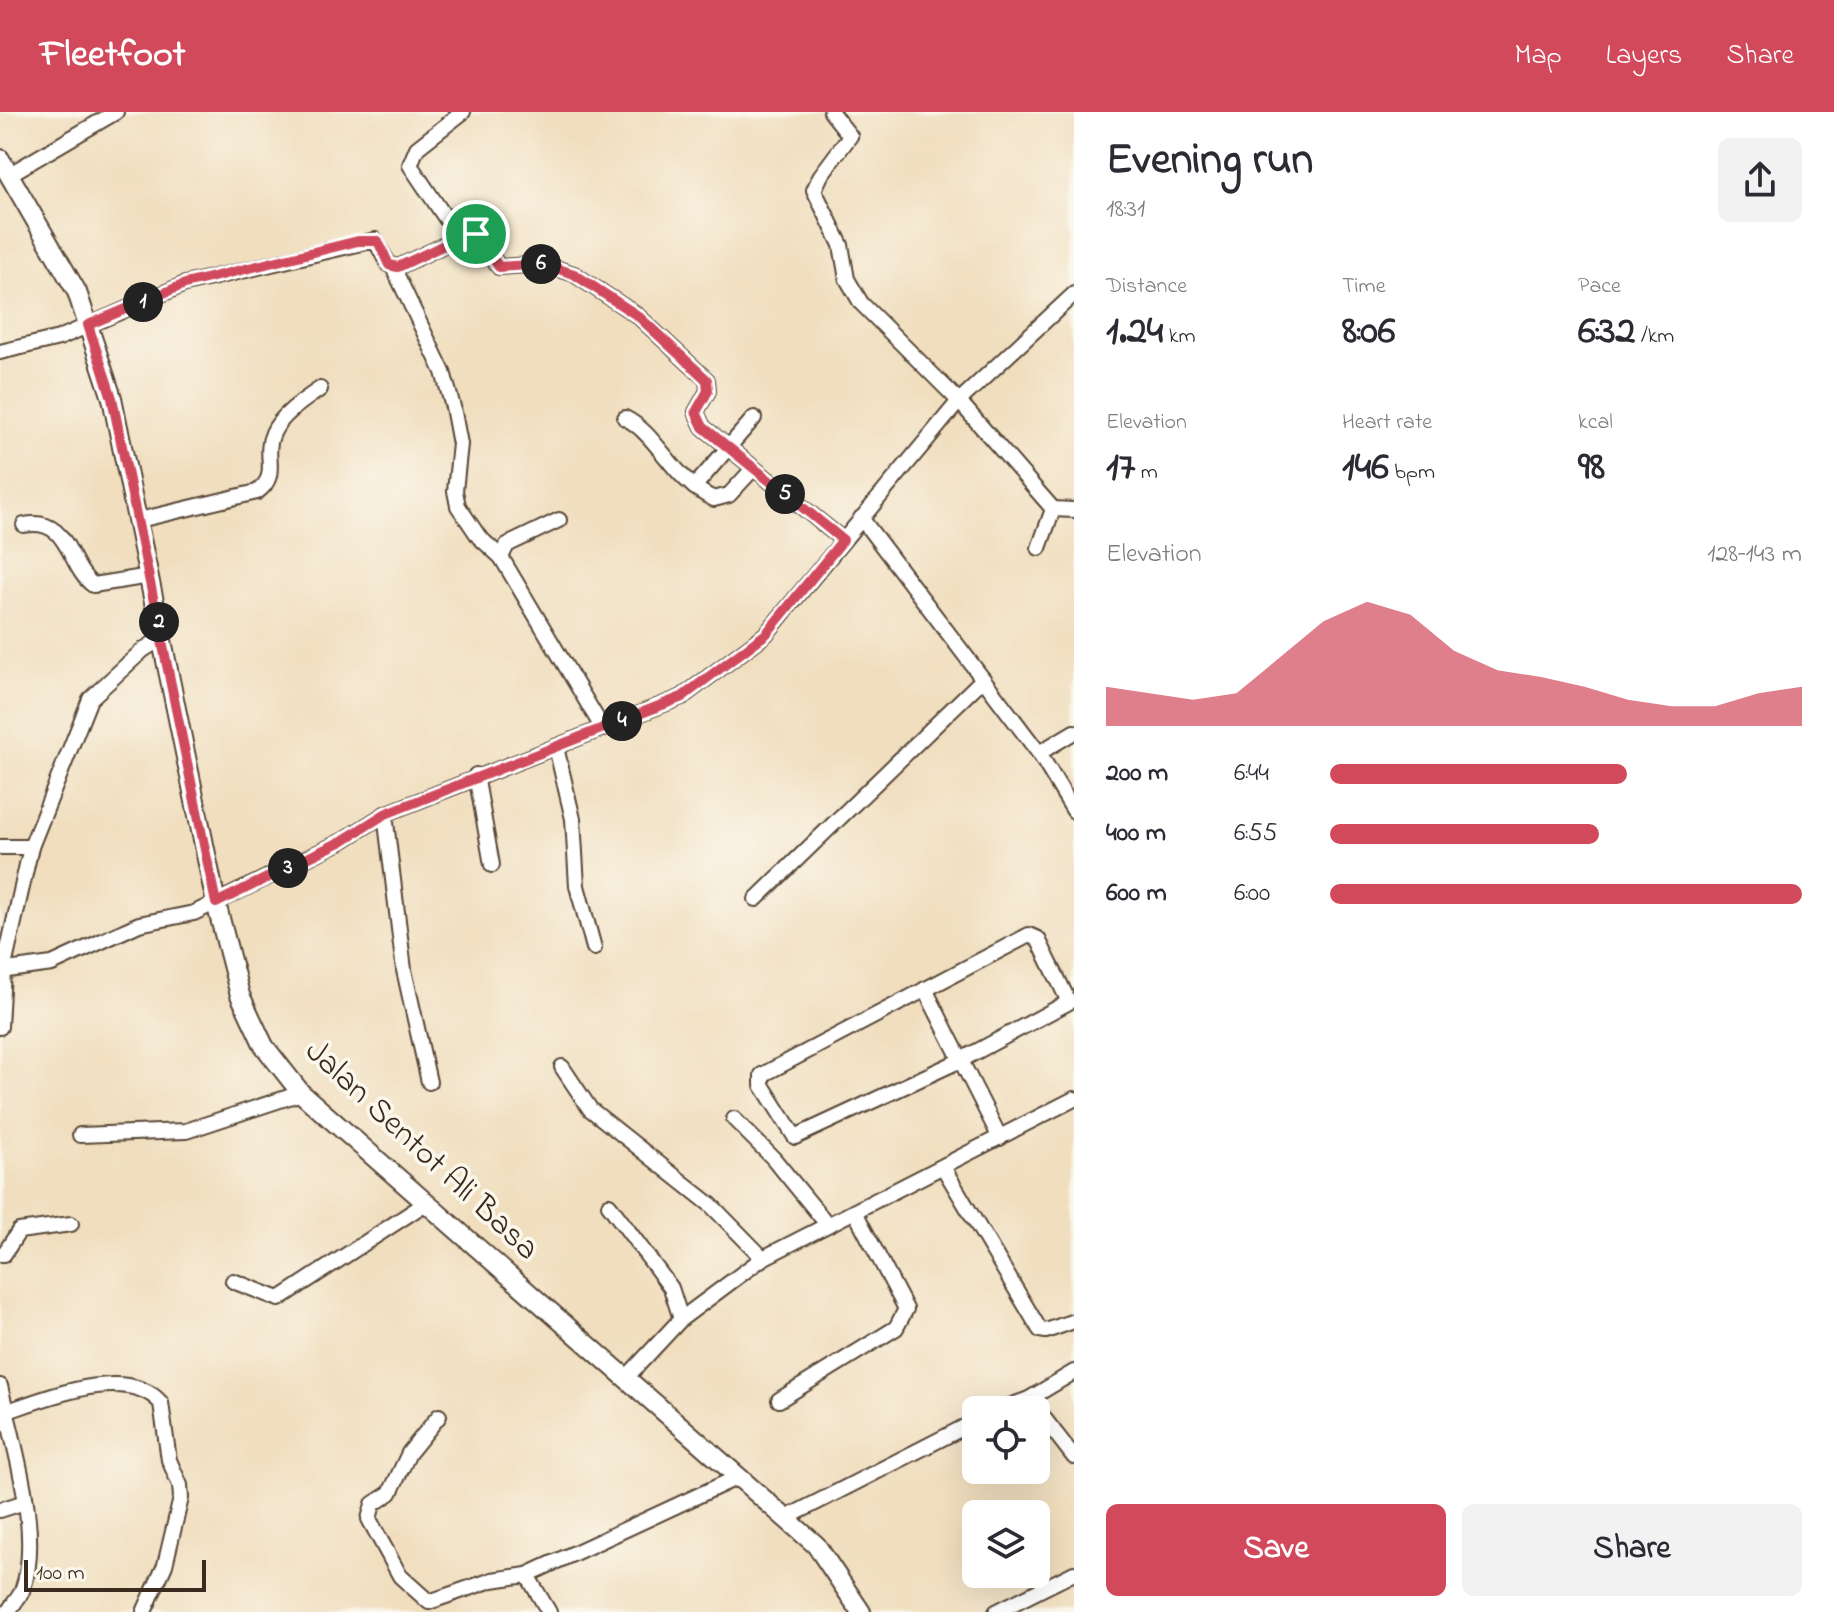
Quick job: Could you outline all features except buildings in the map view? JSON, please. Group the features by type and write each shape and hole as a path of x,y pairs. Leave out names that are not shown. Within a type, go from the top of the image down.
{"main road":[{"name":"Jalan Sentot Ali Basa","path":"5,167 77,292 112,398 216,903 240,995 264,1046 301,1093 736,1478 816,1545 861,1612"}],"street":[{"path":"5,167 116,112"},
{"path":"459,238 410,165 417,148 463,112"},
{"path":"831,112 850,136 821,175 814,190 841,245 847,279 870,313 959,401 1053,509 1074,510"},
{"path":"393,267 459,238 476,234 496,264 503,268 543,264 558,266 638,316 707,380 708,391 699,403 697,419 727,449 843,540"},
{"path":"0,352 34,346 185,284 358,241 378,241 443,372 460,444 455,491 458,506 479,537 501,557 603,729"},
{"path":"2,971 52,964 125,929 194,913 342,841 385,814 476,775 682,697 766,634 959,401 1074,294"},
{"path":"139,520 257,492 268,484 269,444 274,430 320,389"},
{"path":"625,418 643,429 665,459 694,487 714,499 723,499 753,469"},
{"path":"694,487 754,418"},
{"path":"1039,548 1053,509"},
{"path":"861,518 1039,753 1074,811"},
{"path":"501,557 507,545 559,520"},
{"path":"24,525 42,524 57,534 93,585 150,576"},
{"path":"0,1027 2,971 31,847 90,699 143,650 162,638"},
{"path":"756,899 983,679"},
{"path":"1039,753 1074,732"},
{"path":"556,747 573,819 577,886 594,948"},
{"path":"476,775 492,865"},
{"path":"385,814 404,970 429,1082"},
{"path":"0,847 31,847"},
{"path":"1033,935 1071,1001 961,1060 799,1137 762,1085 762,1075 925,989 1033,935"},
{"path":"925,989 1000,1138"},
{"path":"562,1067 590,1109 711,1205 763,1258"},
{"path":"80,1135 186,1131 301,1093"},
{"path":"625,1379 681,1319 763,1258 1074,1099"},
{"path":"734,1119 773,1158 827,1224"},
{"path":"943,1167 1040,1330 1046,1331 1074,1321"},
{"path":"233,1281 279,1299 426,1203"},
{"path":"609,1205 671,1288 681,1319"},
{"path":"779,1400 896,1328 904,1319 906,1309 855,1212"},
{"path":"0,1254 4,1254 19,1231 71,1224"},
{"path":"1034,1396 1074,1372"},
{"path":"8,1610 22,1592 28,1556 25,1502 2,1398 117,1384 145,1389 161,1403 169,1460 180,1485 181,1498 165,1565 144,1612"},
{"path":"439,1416 409,1453 390,1493 373,1504 369,1519 400,1576 429,1602 492,1580 527,1575 736,1478"},
{"path":"1050,1426 1074,1457"},
{"path":"786,1518 962,1428"},
{"path":"0,1510 25,1502"},
{"path":"996,1612 1074,1573"},
{"path":"527,1575 549,1612"}],"route":[{"path":"476,234 499,267 558,266 638,316 707,380 708,391 696,412 703,427 843,540 766,634 682,697 476,775 385,814 342,841 216,903 112,398 88,325 185,284 358,241 378,241 389,265 398,267 463,236 476,234"}]}
